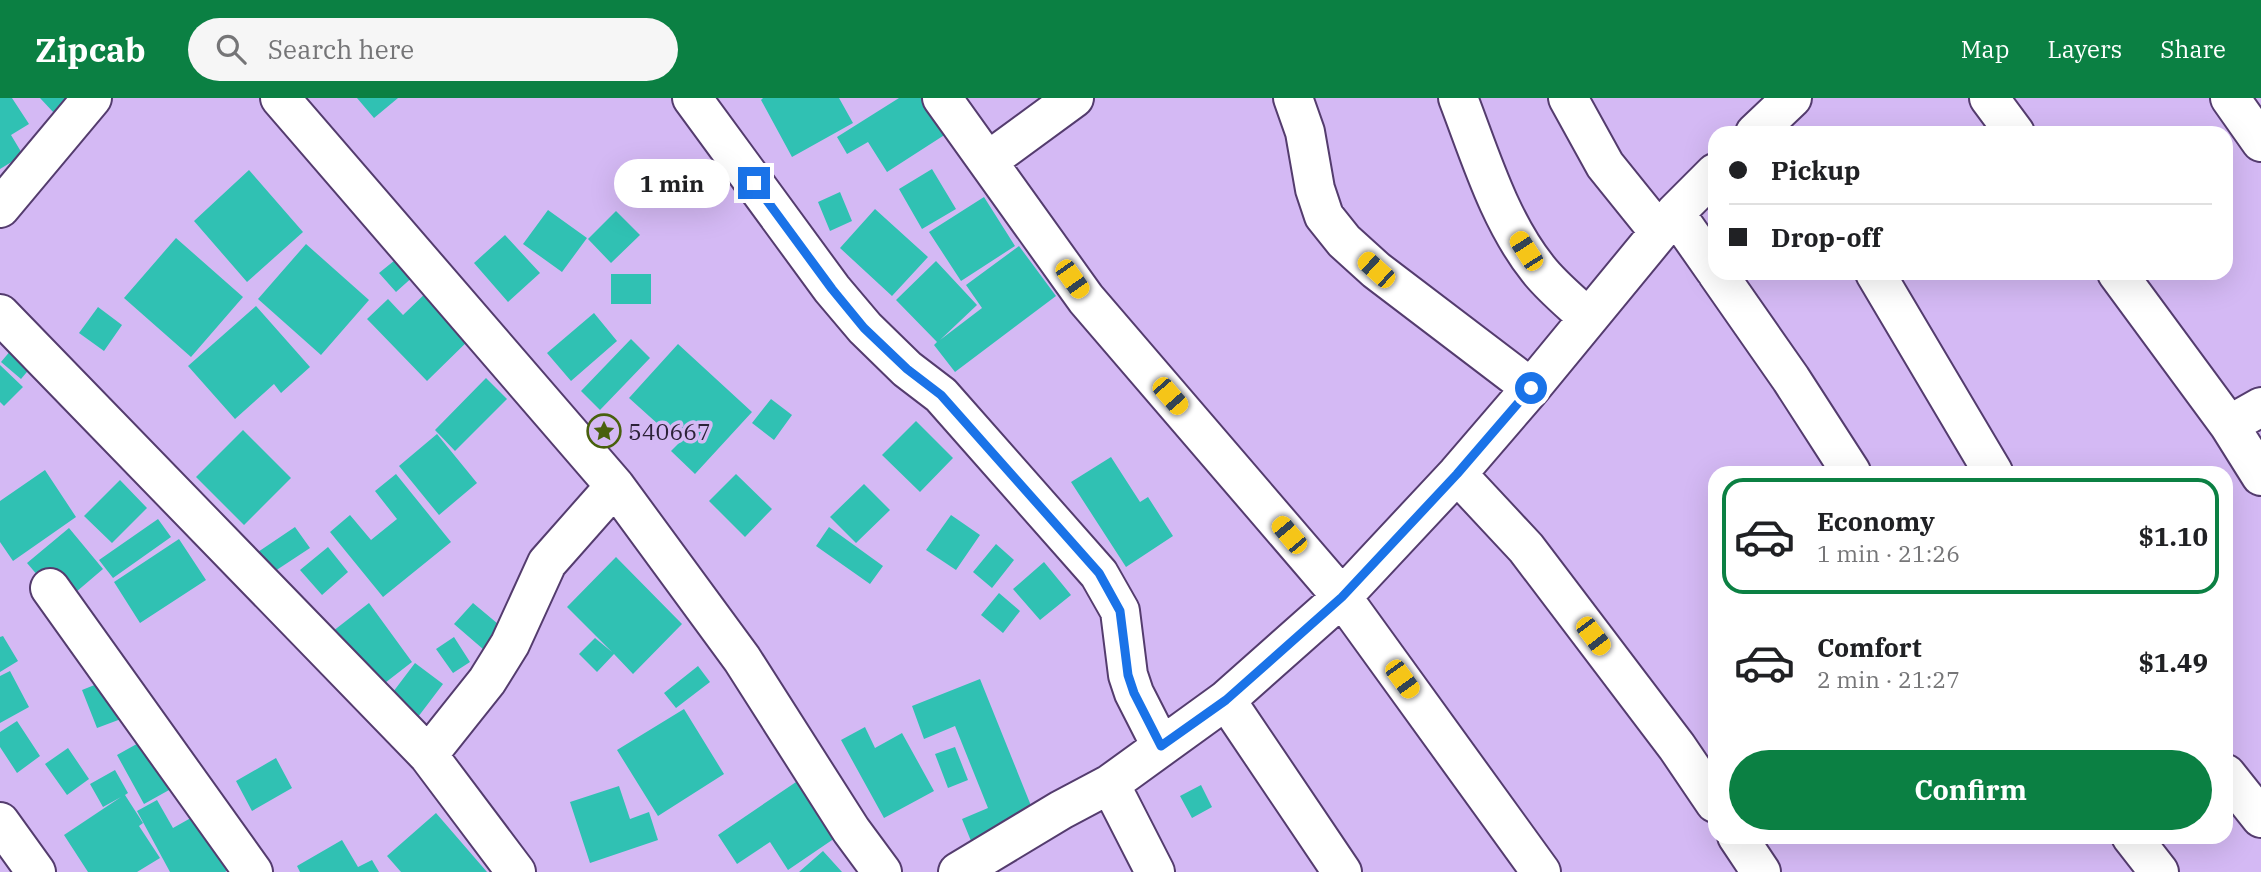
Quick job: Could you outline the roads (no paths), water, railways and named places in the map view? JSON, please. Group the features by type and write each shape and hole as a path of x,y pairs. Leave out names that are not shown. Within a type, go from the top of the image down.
{"street":[{"path":"0,208 92,98"},
{"path":"280,98 615,486 742,659 882,872"},
{"path":"692,98 832,289 864,328 907,369 941,395 1099,573 1120,611 1128,675 1134,693 1161,746"},
{"path":"943,98 1086,299 1342,597 1541,872"},
{"path":"988,161 1074,98"},
{"path":"1293,98 1305,132 1315,189 1324,216 1344,242 1376,270 1531,388"},
{"path":"1458,98 1496,197 1514,233 1538,269 1588,318"},
{"path":"1568,98 1605,165 1708,263"},
{"path":"1989,98 2010,126"},
{"path":"2230,98 2261,142"},
{"path":"958,872 1110,783 1226,700 1342,597 1457,474 1667,223 1708,180"},
{"path":"1722,280 1847,466"},
{"path":"1879,280 1989,466"},
{"path":"2123,280 2245,416 2261,476"},
{"path":"0,314 428,755 516,872"},
{"path":"1457,474 1525,548 1677,747 1708,793"},
{"path":"428,755 487,681 510,644 547,563 615,486"},
{"path":"50,588 253,872"},
{"path":"1226,700 1342,872"},
{"path":"1110,783 1155,872"},
{"path":"2233,784 2261,818"},
{"path":"0,822 36,872"},
{"path":"1742,844 1761,872"},
{"path":"2137,844 2159,872"}],"place":[{"name":"540667","path":"604,431"}]}
